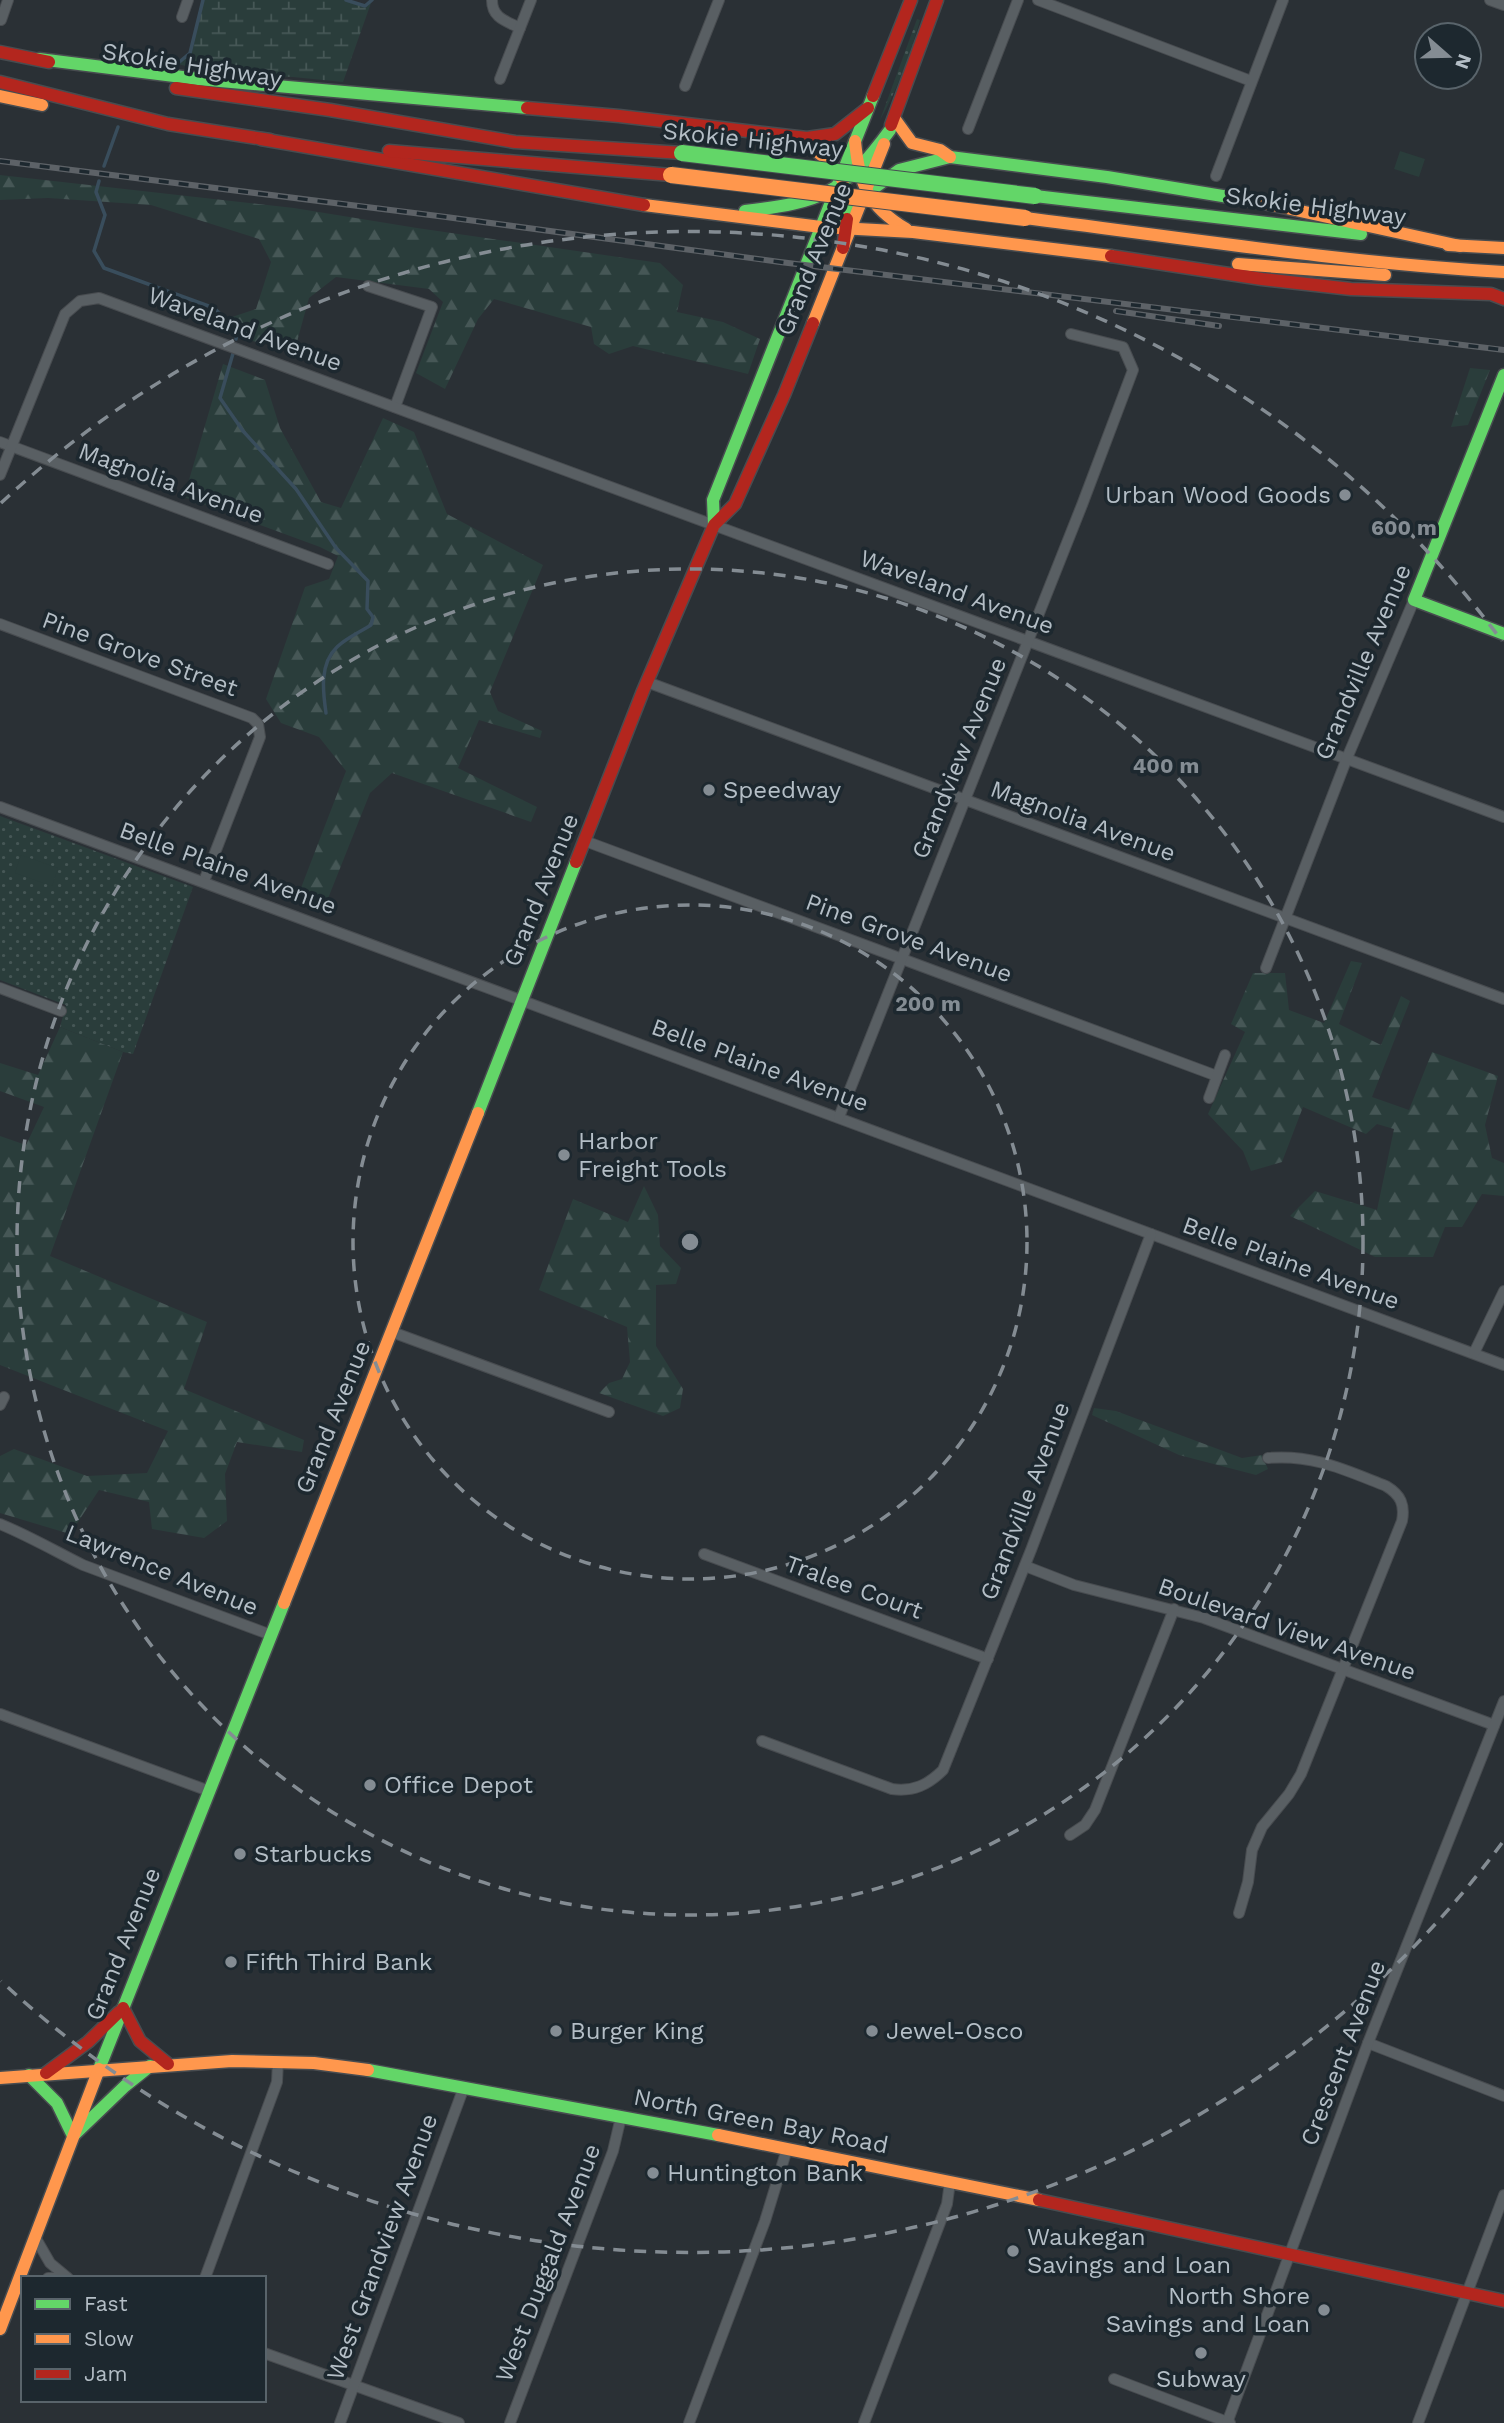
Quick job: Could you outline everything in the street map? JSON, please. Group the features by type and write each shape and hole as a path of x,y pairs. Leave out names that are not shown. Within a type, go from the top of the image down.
{"main road":[{"name":"Grand Avenue","path":"714,525 713,500 911,0"},
{"name":"Grand Avenue","path":"22,2276 99,2069 648,682 714,525 735,504 784,395 892,124 937,0"},
{"name":"Skokie Highway","path":"0,52 129,80 330,110 515,142 682,153 1460,246 1504,248"},
{"path":"39,60 198,79 620,116 794,138 822,139 838,133 868,108"},
{"name":"Skokie Highway","path":"0,82 104,110 198,130 261,139 671,175 1392,264 1504,273"},
{"path":"0,96 86,115 198,130"},
{"path":"728,215 791,205 841,182 859,170 892,124 912,143 940,150 950,157"},
{"path":"794,138 825,156 841,182 848,207 849,229"},
{"path":"261,139 621,202 821,230 913,233 1105,255 1339,288 1492,294 1504,299"},
{"path":"855,141 865,193 881,214 913,233"},
{"path":"821,230 865,193 899,170 950,157 1107,177 1264,203 1460,246"},
{"path":"1105,255 1428,278 1472,278 1504,273"},
{"name":"Grandville Avenue","path":"1414,600 1504,375"},
{"path":"1414,600 1504,634"},
{"path":"151,2065 125,2086 74,2136 57,2103 37,2075 88,2042 123,2008 140,2041 168,2064"},
{"name":"North Green Bay Road","path":"0,2078 168,2064 314,2063 379,2070 950,2182 1291,2253 1504,2301"},
{"name":"Grand Avenue","path":"0,2329 20,2282"}],"street":[{"path":"1,20 8,0"},
{"path":"182,17 188,0"},
{"path":"492,0 492,9 498,17 520,27"},
{"path":"500,79 531,0"},
{"path":"684,86 719,0"},
{"path":"968,129 1018,0"},
{"path":"1038,0 1251,81"},
{"path":"1216,176 1283,0"},
{"path":"1490,0 1504,5"},
{"path":"368,286 432,307 395,407"},
{"name":"Waveland Avenue","path":"11,446 65,314 80,300 99,298 1504,817"},
{"name":"Grandview Avenue","path":"839,1117 1133,370 1123,347 1072,334"},
{"name":"Magnolia Avenue","path":"0,442 328,564"},
{"path":"0,475 11,446"},
{"name":"Grandville Avenue","path":"1266,968 1347,758 1414,600"},
{"name":"Pine Grove Street","path":"0,624 253,718 260,729 260,737 204,881"},
{"name":"Magnolia Avenue","path":"648,682 1504,999"},
{"name":"Belle Plaine Avenue","path":"0,807 1504,1364"},
{"name":"Pine Grove Avenue","path":"585,841 1217,1076"},
{"path":"0,988 61,1011"},
{"path":"1209,1098 1225,1055"},
{"name":"Grandville Avenue","path":"762,1741 892,1789 902,1791 919,1788 934,1780 946,1764 1025,1566 1151,1234"},
{"path":"1474,1353 1504,1291"},
{"path":"392,1332 609,1412"},
{"path":"1239,1913 1248,1882 1252,1850 1262,1827 1289,1794 1301,1774 1404,1511 1395,1491 1386,1486 1324,1462 1289,1456 1268,1458"},
{"name":"Lawrence Avenue","path":"0,1524 35,1538 58,1554 83,1565 271,1635"},
{"name":"Tralee Court","path":"705,1554 988,1659"},
{"name":"Boulevard View Avenue","path":"1025,1566 1074,1585 1174,1609 1245,1632 1494,1725"},
{"path":"1070,1835 1085,1825 1095,1810 1174,1609"},
{"name":"Crescent Avenue","path":"1228,2423 1368,2043 1504,1701"},
{"path":"0,1714 209,1791"},
{"path":"1368,2043 1504,2096"},
{"path":"206,2276 277,2082 278,2062"},
{"name":"West Grandview Avenue","path":"340,2423 464,2087"},
{"name":"West Duggald Avenue","path":"510,2423 613,2151 621,2117"},
{"path":"689,2423 765,2221 787,2149"},
{"path":"864,2423 947,2204 950,2182"},
{"path":"1418,2423 1504,2195"},
{"path":"35,2237 50,2263 66,2276"},
{"path":"266,2354 459,2423"},
{"path":"1114,2379 1228,2423"}],"green space":[{"path":"203,0 346,0 365,6 371,3 343,82 223,74 177,64 190,52"},
{"path":"917,19 920,20 908,59 880,120"},
{"path":"1400,151 1425,159 1419,177 1394,169"},
{"path":"0,175 294,208 660,263 683,285 677,312 723,322 760,339 748,374 633,346 609,354 594,344 591,327 494,299 478,319 445,389 416,373 443,302 429,289 336,277 309,298 295,349 242,339 232,317 256,309 271,262 259,239 151,205 48,198 0,200"},
{"path":"223,364 265,380 280,428 321,502 341,508 383,418 414,432 447,514 543,565 490,692 498,711 542,731 540,738 479,720 458,768 537,807 531,822 392,773 370,793 325,906 299,893 346,771 319,737 281,723 266,699 305,587 329,579 338,556 184,497"},
{"path":"1470,368 1490,370 1468,425 1451,427"},
{"path":"0,816 193,887 133,1054 60,1027 66,1005 0,980"},
{"path":"21,855 58,868 52,886 15,873"},
{"path":"1351,961 1362,963 1339,1024 1381,1045 1401,996 1410,1001 1372,1097 1409,1110 1432,1052 1498,1076 1485,1125 1492,1158 1504,1163 1504,1196 1482,1194 1462,1227 1445,1227 1433,1257 1375,1257 1290,1216 1315,1191 1377,1210 1394,1129 1377,1124 1366,1134 1303,1107 1282,1162 1251,1171 1243,1151 1208,1114 1245,1032 1231,1024 1253,973 1285,973 1289,1010 1324,1023"},
{"path":"60,1027 123,1052 50,1256 207,1322 184,1389 304,1440 302,1452 237,1442 225,1474 227,1521 204,1538 152,1529 149,1502 99,1490 70,1534 0,1513 0,1456 14,1449 87,1476 147,1473 168,1431 0,1365 0,1136 26,1145 44,1107 0,1091 0,1063 38,1075"},
{"path":"644,1186 658,1215 660,1246 681,1268 676,1284 656,1285 656,1346 683,1389 680,1408 663,1416 599,1393 609,1383 622,1379 630,1362 627,1327 539,1290 573,1199 628,1222"},
{"path":"1094,1408 1116,1411 1242,1458 1262,1455 1268,1469 1256,1475 1179,1455 1092,1415"}],"waterway":[{"path":"160,66 177,64 190,53 203,0"},
{"path":"346,0 365,6 372,0"},
{"path":"104,166 118,127"},
{"path":"99,181 96,192 105,215 94,251 104,268 214,308 237,330 236,339"},
{"path":"234,350 220,398 243,431 296,489 336,548 368,581 367,609 373,617 371,625 349,638 331,654 324,678 326,713"}],"railway":[{"path":"0,161 780,262 1504,350"},
{"path":"1116,311 1219,326"}],"traffic: fast":[{"path":"39,59 198,79 527,108"},
{"path":"714,525 713,500 873,96"},
{"path":"745,211 794,204 829,191 858,168 890,130"},
{"path":"682,153 1035,196"},
{"path":"820,233 848,207 899,170 950,157 1107,177 1259,202"},
{"path":"1035,196 1361,234"},
{"path":"1504,375 1414,600 1504,634"},
{"path":"478,1113 576,862"},
{"path":"99,2069 284,1603"},
{"path":"29,2075 57,2103 73,2136 150,2066"},
{"path":"368,2070 718,2135"}],"traffic: slow":[{"path":"0,96 42,105"},
{"path":"894,118 912,143 940,150 950,157"},
{"path":"797,140 823,157 843,181"},
{"path":"855,141 859,170 868,192 883,212 906,229"},
{"path":"813,323 884,144"},
{"path":"671,175 1025,218"},
{"path":"1259,202 1460,246"},
{"path":"644,205 821,227 913,232 1111,256"},
{"path":"1025,218 1324,256 1504,272"},
{"path":"1448,245 1504,248"},
{"path":"1238,264 1385,275"},
{"path":"284,1603 478,1113"},
{"path":"0,2078 232,2061 314,2063 368,2070"},
{"path":"0,2329 99,2069"},
{"path":"718,2135 1039,2200"}],"traffic: jam":[{"path":"873,96 911,0"},
{"path":"891,125 937,0"},
{"path":"0,52 49,62"},
{"path":"0,82 168,124 270,140"},
{"path":"176,88 330,110 515,142 682,153"},
{"path":"527,108 807,138 835,134 868,108"},
{"path":"261,139 644,205"},
{"path":"389,151 671,175"},
{"path":"843,248 847,219"},
{"path":"1111,256 1262,279 1351,289 1491,294 1504,299"},
{"path":"576,862 643,691 714,525 735,504 813,323"},
{"path":"123,2008 140,2041 168,2064"},
{"path":"46,2073 88,2042 119,2012"},
{"path":"1039,2200 1504,2301"}],"place":[{"name":"Urban Wood Goods","path":"1345,495"},
{"name":"Speedway","path":"709,790"},
{"name":"Harbor Freight Tools","path":"564,1155"},
{"name":"Office Depot","path":"370,1785"},
{"name":"Starbucks","path":"240,1854"},
{"name":"Fifth Third Bank","path":"231,1962"},
{"name":"Burger King","path":"556,2031"},
{"name":"Jewel-Osco","path":"872,2031"},
{"name":"Huntington Bank","path":"653,2173"},
{"name":"Waukegan Savings and Loan","path":"1013,2251"},
{"name":"North Shore Savings and Loan","path":"1324,2310"},
{"name":"Subway","path":"1201,2353"}]}
